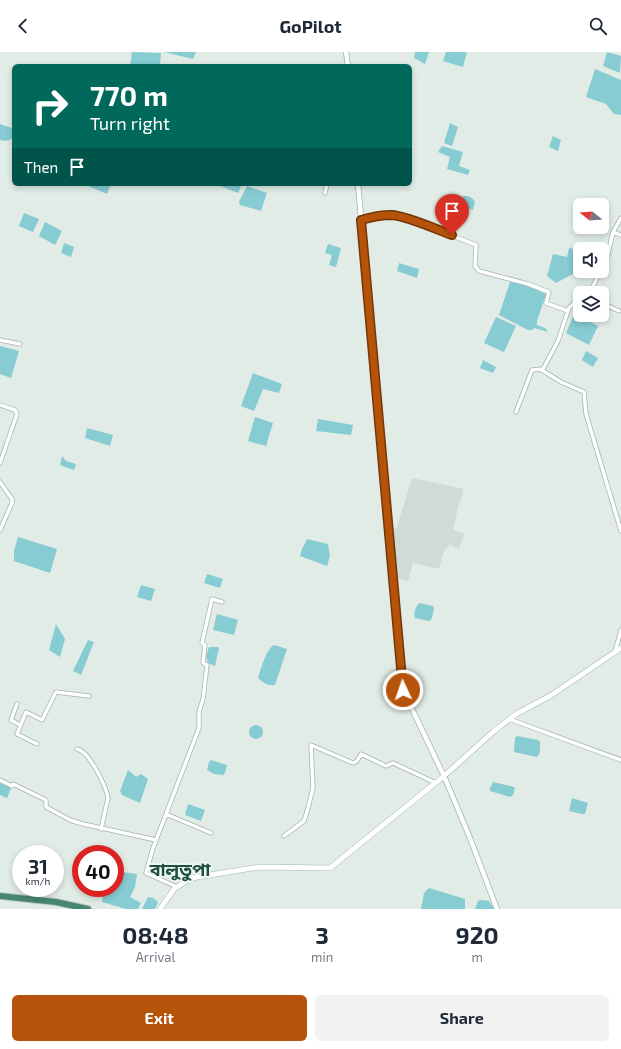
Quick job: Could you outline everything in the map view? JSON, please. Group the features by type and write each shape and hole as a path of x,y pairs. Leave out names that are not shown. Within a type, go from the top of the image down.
{"highway":[{"path":"0,896 56,902 88,909"}],"main road":[{"path":"160,909 174,889 191,878 259,867 330,868 436,783 509,719 550,696 621,648"}],"street":[{"path":"346,52 348,64"},
{"path":"326,193 327,186"},
{"path":"358,186 403,690 444,776 470,838 497,909"},
{"path":"361,220 386,215 402,218 476,245 475,266 479,271 528,284 549,292 546,303 568,311"},
{"path":"609,250 613,232 621,218"},
{"path":"613,232 621,235"},
{"path":"516,412 532,370 543,368 558,341 568,311 573,304"},
{"path":"609,306 619,311"},
{"path":"0,340 20,344"},
{"path":"540,369 561,382 584,392 586,414 621,531"},
{"path":"0,405 15,410 17,414 0,463"},
{"path":"0,482 12,499 12,503 0,530"},
{"path":"177,887 146,873 156,840 199,728 199,712 203,699 207,665 203,663 205,645 202,642 212,599 222,602"},
{"path":"615,652 621,630"},
{"path":"37,744 17,734 26,712 42,720 56,692 89,696"},
{"path":"17,704 11,720 20,725"},
{"path":"509,719 621,760"},
{"path":"284,836 304,821 308,808 313,788 311,745 353,763 357,761 361,754 386,766 392,763 436,783"},
{"path":"77,749 82,750 86,755 101,779 107,794 108,798 101,829"},
{"path":"0,780 12,786 13,784 46,800 46,807 70,820 101,829 156,840"},
{"path":"166,814 211,833"}],"shaded area":[{"path":"412,478 464,489 459,503 453,530 464,534 459,549 450,545 444,551 439,569 413,563 408,581 396,578 392,530 397,527"}],"water":[{"path":"132,52 161,53 160,64 130,64"},
{"path":"164,52 196,52 193,59"},
{"path":"415,52 429,52 425,64 414,58"},
{"path":"446,52 467,52 463,67 443,61"},
{"path":"607,52 621,56 620,73 603,66"},
{"path":"595,69 621,80 621,115 614,114 606,104 586,97"},
{"path":"450,123 458,127 452,146 444,143"},
{"path":"0,124 12,128 12,138 10,140 0,140"},
{"path":"553,136 561,140 558,151 549,147"},
{"path":"442,146 463,152 459,166 470,170 468,175 447,169 450,157 438,152"},
{"path":"89,186 110,186 107,194"},
{"path":"220,186 241,186 238,193"},
{"path":"247,186 267,193 261,211 240,205 239,202"},
{"path":"464,196 471,197 474,200 473,210 456,204 455,202 457,199"},
{"path":"24,213 39,219 33,232 19,226"},
{"path":"45,222 62,231 55,245 39,236"},
{"path":"64,243 74,247 71,257 61,253"},
{"path":"328,244 341,248 336,267 329,265 332,255 325,253"},
{"path":"569,248 573,249 573,274 556,283 547,276 553,254 567,257"},
{"path":"399,263 419,269 417,278 397,271"},
{"path":"510,282 523,284 546,294 537,325 545,328 548,332 534,328 532,330 528,330 499,315"},
{"path":"573,316 573,322 590,322 598,326 589,345 566,333"},
{"path":"496,317 516,326 504,352 484,343"},
{"path":"0,346 19,351 11,378 0,374"},
{"path":"586,351 598,358 593,367 582,360"},
{"path":"483,360 496,367 493,373 480,368"},
{"path":"253,373 282,384 279,393 263,389 254,411 241,406"},
{"path":"255,417 273,423 266,446 248,441"},
{"path":"318,419 353,425 351,435 316,431"},
{"path":"87,428 113,435 110,446 85,438"},
{"path":"62,456 66,461 76,464 74,470 60,465"},
{"path":"18,537 57,549 50,573 14,561 14,551"},
{"path":"307,539 328,544 330,556 327,566 300,556"},
{"path":"207,574 223,579 220,588 204,583"},
{"path":"141,585 155,589 151,601 137,597"},
{"path":"419,603 433,606 434,609 432,618 429,621 415,618 415,610"},
{"path":"217,614 238,620 234,635 213,630"},
{"path":"56,624 65,639 60,657 49,650"},
{"path":"88,640 94,642 81,675 73,671"},
{"path":"274,645 287,649 275,685 268,685 258,678 266,655"},
{"path":"209,647 219,648 215,666 208,663 206,656"},
{"path":"256,725 261,727 263,732 261,737 256,739 251,737 249,732 251,727"},
{"path":"517,736 538,740 540,742 540,752 537,757 514,752 515,738"},
{"path":"211,760 227,765 223,775 214,774 207,770"},
{"path":"128,770 136,777 141,774 148,779 140,803 122,795 120,791"},
{"path":"493,782 514,787 513,795 510,797 490,791"},
{"path":"0,783 11,788 7,798 0,795"},
{"path":"572,798 588,803 585,814 569,811"},
{"path":"188,804 205,810 201,821 185,815"},
{"path":"124,872 137,874 135,887 130,897 141,903 138,909 126,909 102,902 103,897 124,897"},
{"path":"429,888 465,899 465,909 421,909 424,893"},
{"path":"148,897 153,898 158,902 155,909 142,909"},
{"path":"478,901 489,901 494,909 475,909"}],"district":[{"name":"বালুতুপা","path":"180,870"}],"route":[{"path":"403,690 361,220 372,217 393,215 452,235"}]}
